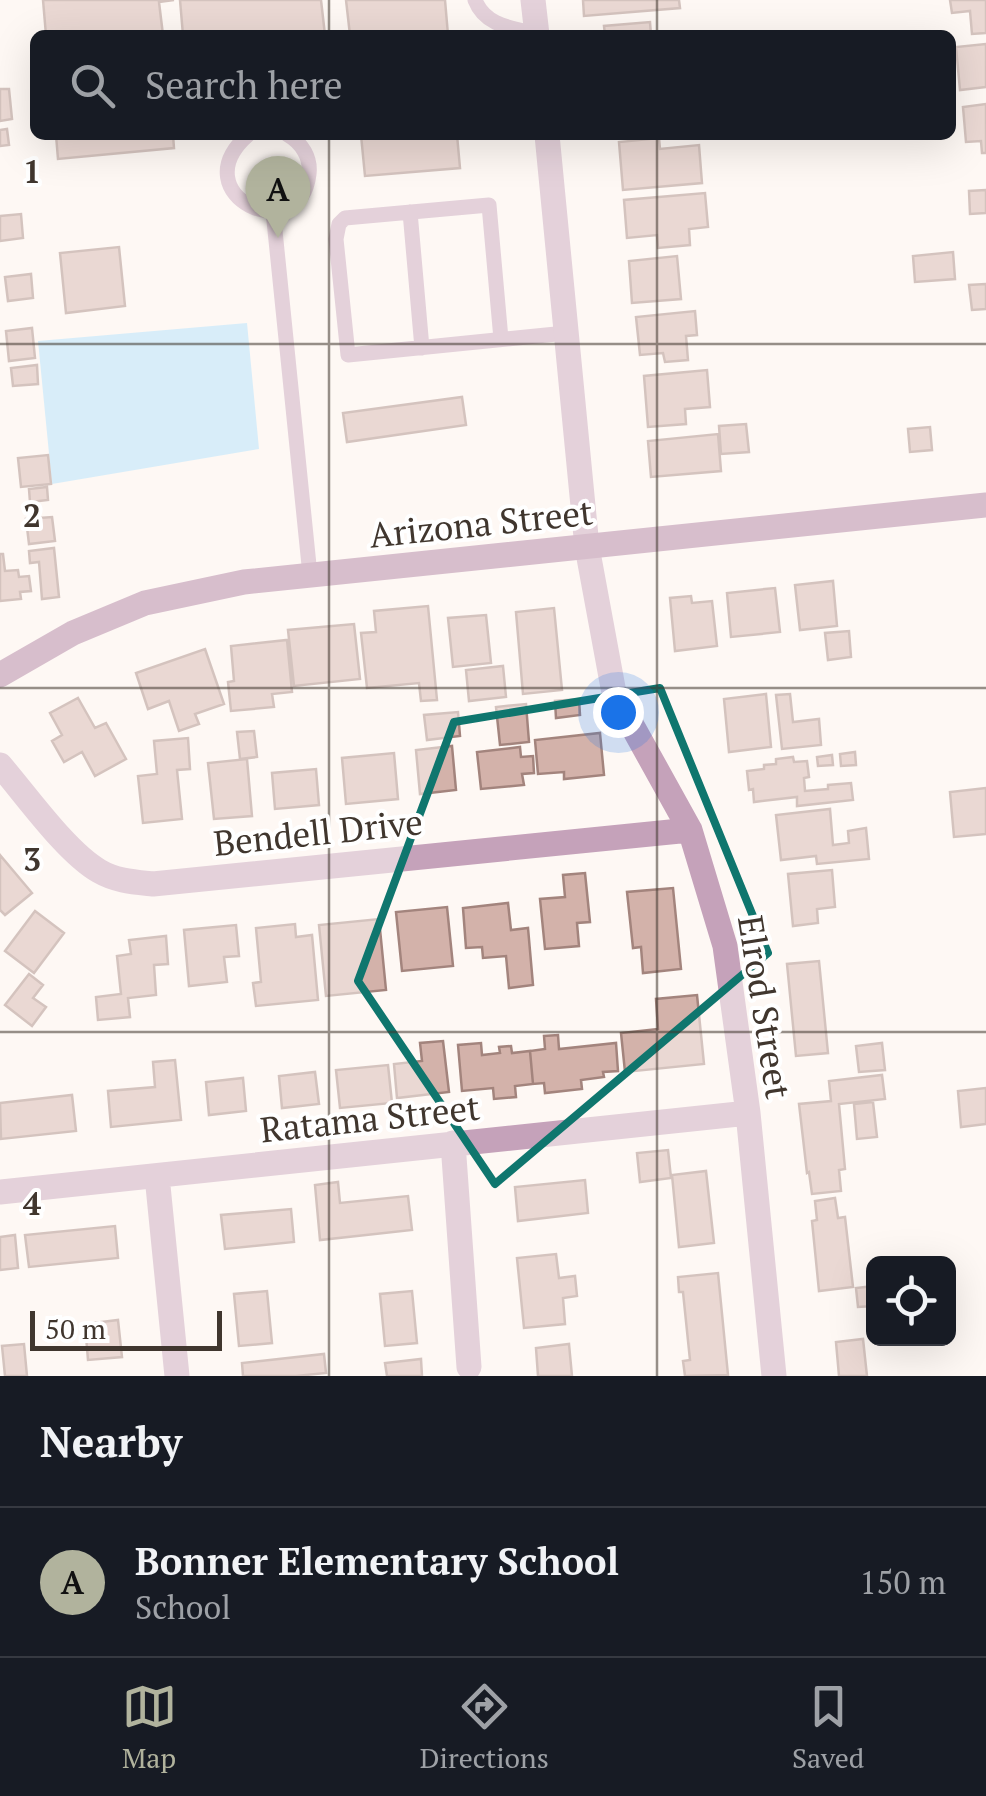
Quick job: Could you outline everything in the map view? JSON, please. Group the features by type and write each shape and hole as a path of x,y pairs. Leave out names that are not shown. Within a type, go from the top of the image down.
{"street":[{"path":"533,0 537,30"},
{"name":"Elrod Street","path":"547,140 587,548 614,693 690,830 726,946 748,1113 774,1376"},
{"name":"Arizona Street","path":"0,675 73,633 145,603 244,582 986,505"},
{"name":"Bendell Drive","path":"0,765 79,858 101,873 153,884 690,830"},
{"name":"Ratama Street","path":"0,1192 748,1113"},
{"path":"453,1144 470,1367"},
{"path":"157,1176 177,1376"}],"lane":[{"path":"475,0 483,14 497,25 519,30"},
{"path":"242,140 230,159 228,175 232,190 257,210 273,211 288,207 301,196 308,182 310,166 296,140"},
{"path":"502,339 489,206 345,218 338,224 336,238 348,355 566,333"},
{"path":"273,211 310,575"},
{"path":"410,212 422,348"}],"highlighted area":[{"path":"660,688 768,953 495,1184 358,981 454,722"}],"water":[{"path":"247,323 259,449 52,484 38,341"}],"building":[{"path":"43,0 174,0 159,2 162,30 46,30"},
{"path":"180,0 321,0 324,30 183,30"},
{"path":"346,0 445,0 448,30 349,30"},
{"path":"583,0 679,0 680,8 584,16"},
{"path":"950,0 986,0 986,33 972,34 970,11 952,13"},
{"path":"650,22 651,30 604,30 604,26"},
{"path":"986,44 986,87 960,90 956,47"},
{"path":"0,89 9,89 12,119 0,121"},
{"path":"986,104 986,153 982,153 981,141 966,142 963,107"},
{"path":"7,129 9,145 0,146 0,130"},
{"path":"56,140 173,140 174,148 58,159"},
{"path":"361,140 457,140 460,168 365,176"},
{"path":"659,140 660,149 699,145 702,183 623,190 619,142"},
{"path":"986,190 986,213 970,214 969,191"},
{"path":"705,193 708,227 689,229 690,245 658,248 657,235 627,238 624,200"},
{"path":"21,214 23,238 0,241 0,216"},
{"path":"119,247 125,306 66,313 60,253"},
{"path":"953,252 955,279 915,282 913,256"},
{"path":"677,256 681,299 632,303 629,261"},
{"path":"31,274 33,298 8,301 5,277"},
{"path":"986,284 986,309 972,310 969,285"},
{"path":"695,311 697,335 686,336 688,360 665,362 663,353 640,355 636,317"},
{"path":"32,328 35,358 9,361 6,331"},
{"path":"37,365 38,384 13,386 11,368"},
{"path":"707,370 710,407 685,409 686,424 648,427 644,376"},
{"path":"462,397 466,425 347,442 343,413"},
{"path":"746,424 749,452 721,454 719,426"},
{"path":"930,427 932,450 910,452 908,429"},
{"path":"718,434 721,471 651,477 648,441"},
{"path":"48,455 51,484 21,487 18,458"},
{"path":"47,487 48,500 30,502 29,489"},
{"path":"52,517 55,541 29,544 26,519"},
{"path":"54,548 59,597 42,599 39,562 30,563 29,551"},
{"path":"0,554 5,571 18,570 19,577 29,576 31,591 20,592 21,599 0,601"},
{"path":"833,581 837,626 800,630 795,585"},
{"path":"775,588 780,632 731,637 727,593"},
{"path":"691,596 692,603 712,601 717,646 675,651 670,598"},
{"path":"428,606 437,700 421,701 419,683 367,688 361,633 376,632 374,611"},
{"path":"554,608 562,690 523,694 516,612"},
{"path":"486,615 491,663 453,667 448,618"},
{"path":"354,624 360,679 294,686 288,630"},
{"path":"849,631 851,657 828,660 825,633"},
{"path":"287,640 292,692 272,694 274,707 231,711 231,646"},
{"path":"205,649 224,704 195,714 199,724 179,731 169,701 148,709 136,673"},
{"path":"503,666 506,697 469,701 466,670"},
{"path":"766,694 771,747 729,752 724,699"},
{"path":"790,694 793,722 819,719 821,745 782,749 776,695"},
{"path":"78,698 95,728 106,723 126,759 95,776 82,752 64,762 52,741 62,735 50,713"},
{"path":"579,699 580,715 556,718 555,701"},
{"path":"526,704 529,742 500,745 496,707"},
{"path":"458,712 460,736 427,740 424,715"},
{"path":"254,731 257,757 240,759 237,732"},
{"path":"600,733 604,775 564,779 564,772 538,774 535,740"},
{"path":"188,738 190,769 177,770 182,819 143,823 138,776 157,774 154,741"},
{"path":"452,746 456,790 420,794 416,750"},
{"path":"520,747 521,757 533,756 534,773 522,774 524,785 481,789 477,752"},
{"path":"855,752 856,765 841,766 840,754"},
{"path":"394,753 398,799 346,804 342,758"},
{"path":"832,755 833,765 818,766 817,757"},
{"path":"793,757 794,762 807,761 809,777 804,778 805,791 851,783 853,800 797,806 797,797 754,802 747,771 764,769 764,765 776,764 776,759"},
{"path":"247,759 252,816 214,819 208,763"},
{"path":"316,769 319,805 275,809 272,773"},
{"path":"986,788 986,834 954,837 950,792"},
{"path":"830,809 833,845 849,843 848,831 866,828 869,859 817,864 816,856 781,860 776,815"},
{"path":"0,855 32,893 5,915 0,910"},
{"path":"832,870 835,907 817,909 818,923 793,926 788,874"},
{"path":"585,873 590,922 577,923 579,946 545,949 540,899 565,897 563,875"},
{"path":"673,888 681,969 643,973 641,947 633,948 627,892"},
{"path":"508,903 511,930 528,928 533,985 509,988 506,956 483,958 482,947 466,948 463,908"},
{"path":"447,907 453,966 402,971 396,912"},
{"path":"35,911 64,933 34,973 5,951"},
{"path":"379,919 386,990 326,996 319,925"},
{"path":"295,924 296,937 312,935 318,1000 256,1006 253,983 261,982 256,928"},
{"path":"236,925 239,956 224,957 227,982 189,986 184,930"},
{"path":"166,936 168,964 154,965 156,995 128,998 130,1017 98,1020 96,997 121,994 117,956 131,954 129,940"},
{"path":"819,961 828,1053 796,1056 787,964"},
{"path":"29,974 43,985 33,998 46,1007 32,1026 5,1005"},
{"path":"697,995 704,1064 625,1072 621,1033 658,1029 656,999"},
{"path":"558,1035 559,1049 616,1043 618,1071 581,1080 582,1089 545,1093 544,1083 533,1084 530,1051 545,1049 544,1036"},
{"path":"443,1041 449,1092 397,1098 394,1064 422,1061 420,1043"},
{"path":"481,1043 482,1055 500,1053 499,1047 511,1046 512,1053 530,1051 533,1084 515,1086 516,1097 494,1099 493,1088 462,1091 458,1045"},
{"path":"882,1043 885,1070 859,1072 856,1046"},
{"path":"175,1060 181,1120 111,1127 108,1091 155,1087 153,1062"},
{"path":"388,1065 392,1103 340,1108 336,1070"},
{"path":"315,1072 319,1104 282,1108 279,1076"},
{"path":"882,1075 885,1099 839,1104 845,1169 839,1170 841,1191 812,1194 799,1104 831,1101 829,1081"},
{"path":"243,1078 246,1111 209,1115 206,1082"},
{"path":"986,1088 986,1124 961,1127 958,1091"},
{"path":"72,1095 76,1131 1,1139 0,1103"},
{"path":"873,1102 877,1137 857,1139 854,1104"},
{"path":"668,1150 671,1178 640,1182 637,1153"},
{"path":"706,1171 714,1243 679,1247 672,1175"},
{"path":"585,1180 588,1213 518,1221 515,1187"},
{"path":"338,1182 340,1203 408,1196 412,1230 320,1240 315,1185"},
{"path":"835,1198 838,1218 845,1217 853,1287 819,1291 812,1221 817,1220 815,1201"},
{"path":"291,1209 294,1242 225,1249 221,1215"},
{"path":"115,1226 118,1258 29,1267 25,1235"},
{"path":"15,1235 18,1268 0,1270 0,1237"},
{"path":"556,1254 559,1278 575,1276 577,1296 563,1298 565,1324 524,1328 517,1258"},
{"path":"718,1273 728,1375 685,1376 683,1361 690,1360 678,1277"},
{"path":"866,1287 866,1306 858,1307 856,1288"},
{"path":"267,1291 272,1343 239,1346 234,1294"},
{"path":"412,1291 417,1343 385,1346 380,1294"},
{"path":"118,1320 122,1357 88,1360 85,1324"},
{"path":"863,1339 867,1376 839,1376 836,1342"},
{"path":"24,1344 27,1376 5,1376 2,1346"},
{"path":"569,1344 572,1376 538,1376 536,1348"},
{"path":"324,1354 326,1373 243,1376 242,1363"},
{"path":"421,1359 422,1376 387,1376 385,1363"}],"place":[{"name":"Bonner Elementary School","path":"278,238"}]}
